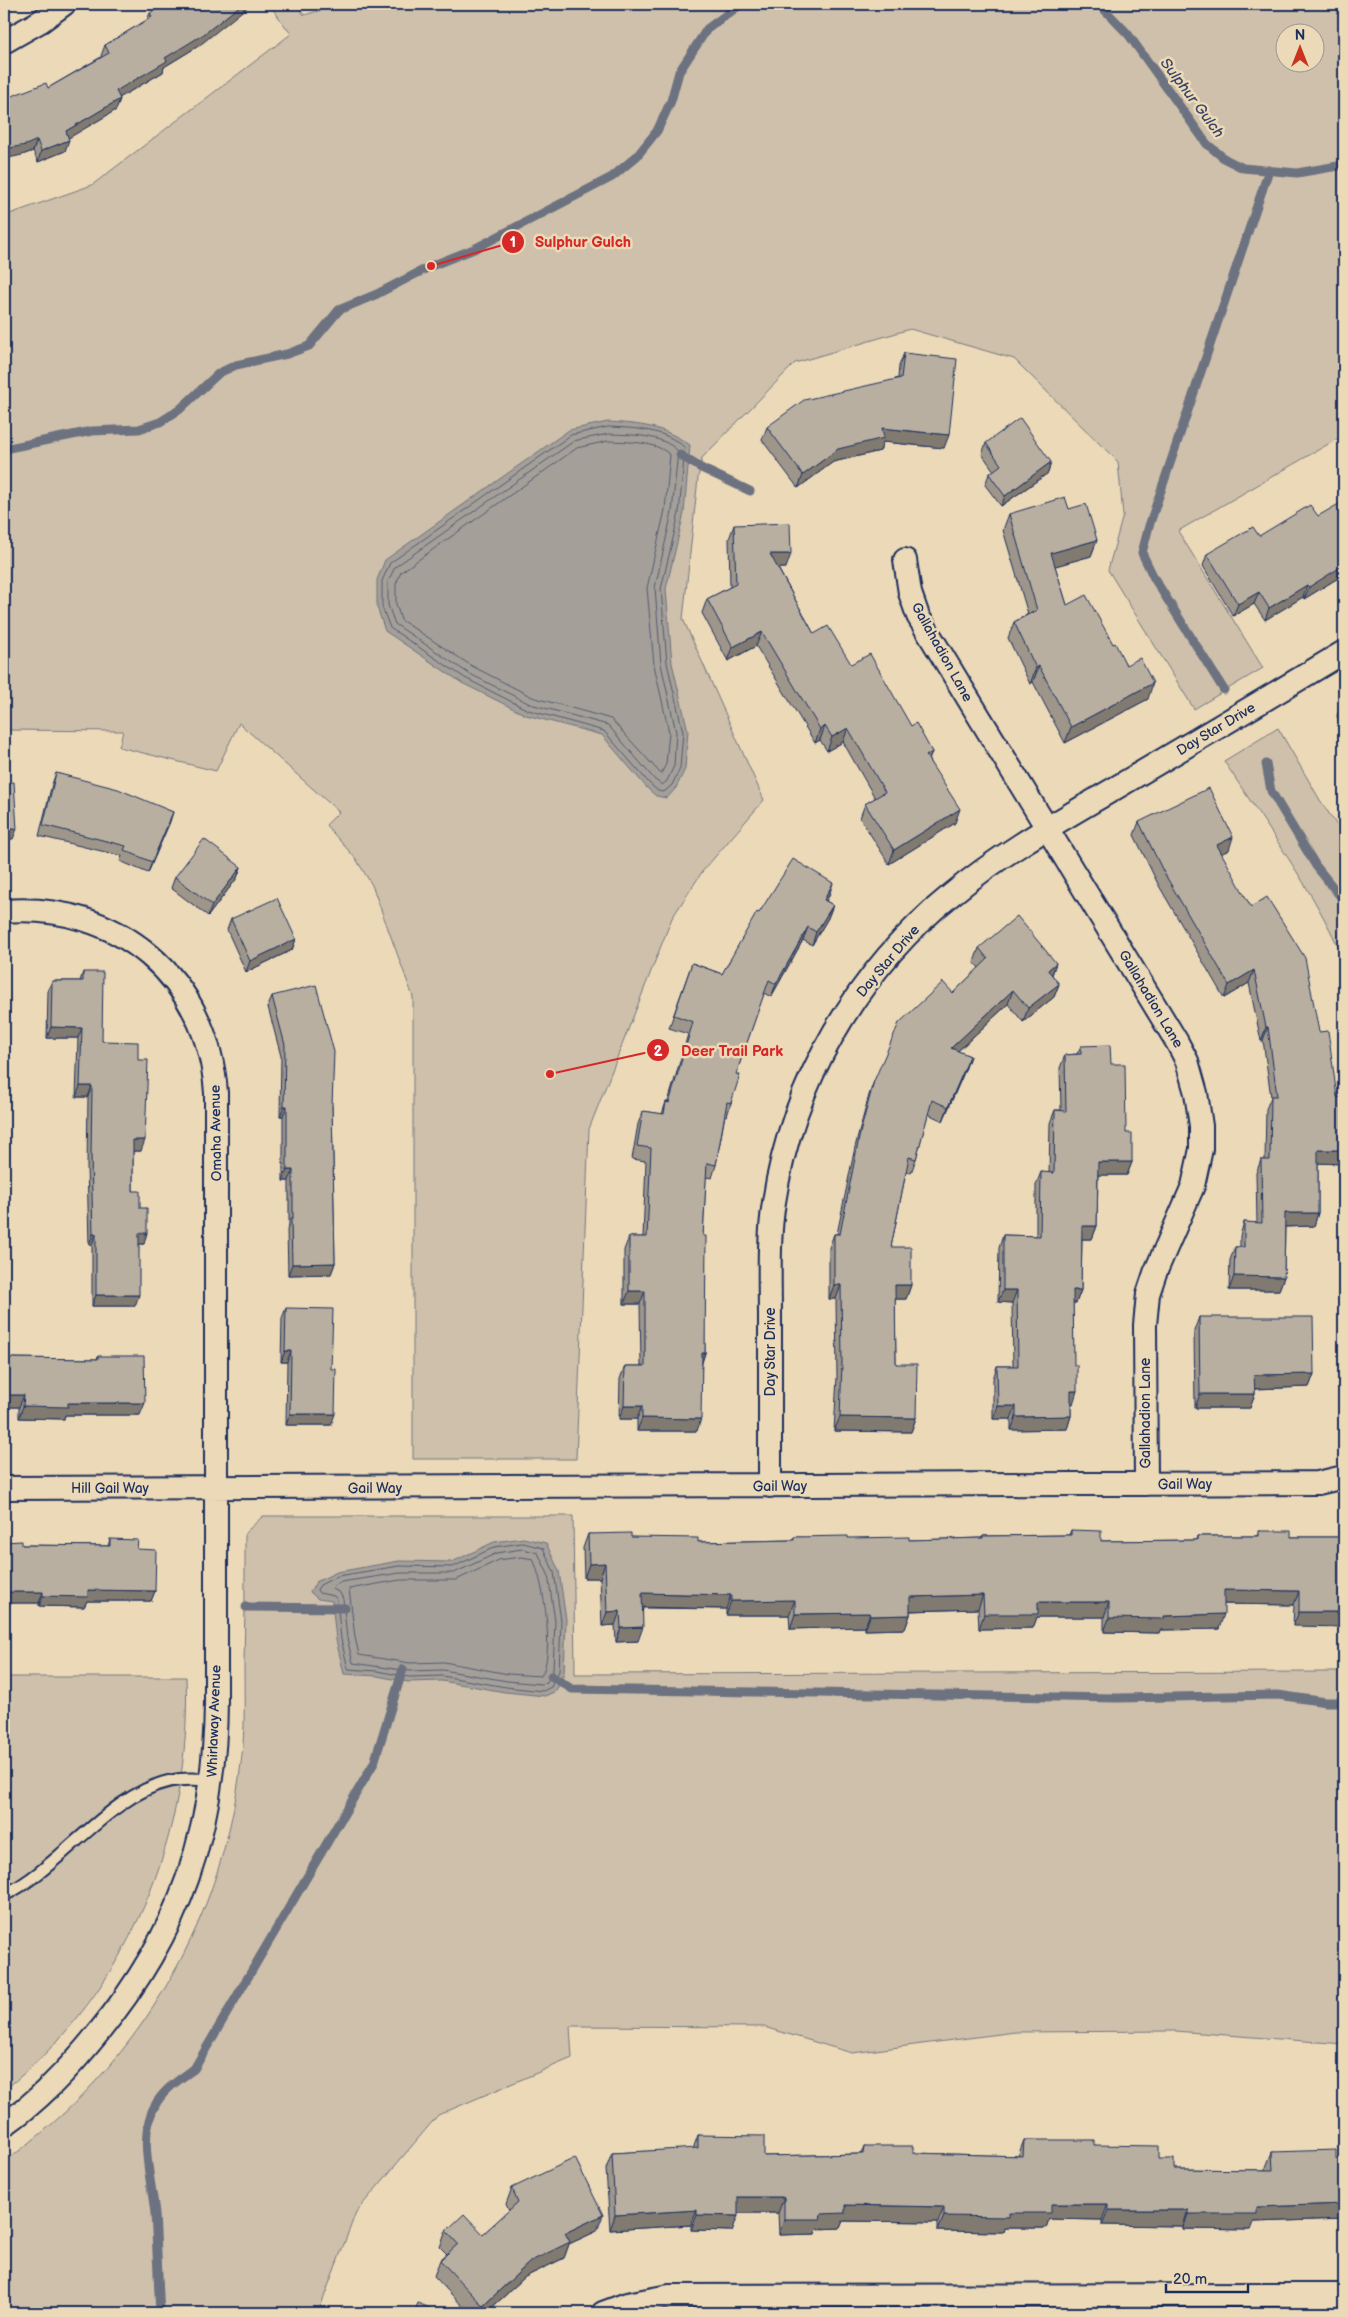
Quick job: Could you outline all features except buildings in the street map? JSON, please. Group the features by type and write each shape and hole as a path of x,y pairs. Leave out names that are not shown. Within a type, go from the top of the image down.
{"street":[{"path":"4,42 41,21 64,4"},
{"name":"Gallahadion Lane","path":"905,560 910,593 918,616 1177,1042 1190,1072 1198,1103 1200,1126 1198,1166 1183,1210 1155,1273 1145,1309 1146,1484"},
{"name":"Day Star Drive","path":"770,1486 770,1257 772,1221 783,1158 810,1078 857,996 899,943 952,894 989,866 1047,829 1344,652"},
{"name":"Omaha Avenue","path":"4,911 36,910 63,913 97,923 127,938 154,959 176,982 193,1010 206,1040 214,1064 216,1092 216,1488"},
{"name":"Gail Way","path":"216,1488 1318,1483 1344,1477"},
{"name":"Hill Gail Way","path":"4,1488 216,1488"},
{"name":"Whirlaway Avenue","path":"4,2125 37,2099 77,2059 117,2010 145,1969 166,1931 184,1891 203,1829 212,1780 216,1730 216,1488"},
{"path":"604,2313 627,2304 669,2296 1344,2295"}],"lane":[{"path":"4,1895 55,1860 134,1796 152,1786 184,1778 212,1780"}],"shaded area":[{"path":"269,4 296,4 304,15 343,4 1344,4 1344,435 1178,531 1263,668 1194,709 1108,570 1123,515 1118,462 1014,359 910,329 795,363 702,458 698,478 683,619 764,800 702,872 672,918 589,1129 576,1459 413,1459 413,997 372,885 356,859 326,825 339,812 239,723 216,771 119,747 123,731 4,730 4,216 92,185 291,34"},
{"path":"1278,728 1320,800 1344,836 1344,960 1319,909 1304,884 1224,761"},
{"path":"263,1516 573,1516 575,1674 1344,1672 1344,2044 1175,2031 1015,2032 852,2053 764,2027 570,2026 572,2058 438,2115 356,2212 318,2313 4,2313 4,2162 54,2123 98,2079 136,2031 170,1980 197,1926 218,1868 234,1808 243,1745 245,1533"},
{"path":"4,1677 186,1677 185,1735 178,1793 164,1850 144,1905 118,1958 86,2006 48,2051 4,2090"}],"water":[{"path":"608,422 651,427 670,434 690,445 684,513 666,589 672,663 688,731 685,769 676,788 667,798 656,796 647,788 602,735 526,715 462,683 385,631 377,607 377,580 385,560 569,430"},
{"path":"523,1538 546,1543 559,1571 566,1620 564,1673 556,1691 545,1696 505,1692 442,1681 408,1682 377,1676 344,1674 336,1640 332,1601 318,1599 310,1592 316,1582 337,1572 399,1561 452,1562 494,1542"}],"waterway":[{"name":"Sulphur Gulch","path":"4,449 92,431 139,429 160,422 179,410 219,373 236,365 287,354 309,346 339,310 377,294 431,266 474,249 612,177 637,156 657,131 671,101 679,72 707,29 741,4"},
{"name":"Sulphur Gulch","path":"1099,4 1128,34 1207,144 1225,159 1243,168 1297,173 1344,165"},
{"path":"1224,690 1154,578 1142,553 1149,526 1269,170"},
{"path":"680,455 701,468 750,491"},
{"path":"1266,764 1271,791 1316,866 1344,901"},
{"path":"246,1607 345,1608"},
{"path":"160,2313 155,2214 146,2142 147,2128 151,2115 157,2102 165,2092 194,2069 374,1763 403,1669"},
{"path":"551,1676 572,1689 1118,1698 1278,1695 1326,1702 1344,1702"}],"place":[{"name":"Sulphur Gulch","path":"431,266"},
{"name":"Deer Trail Park","path":"550,1074"}]}
